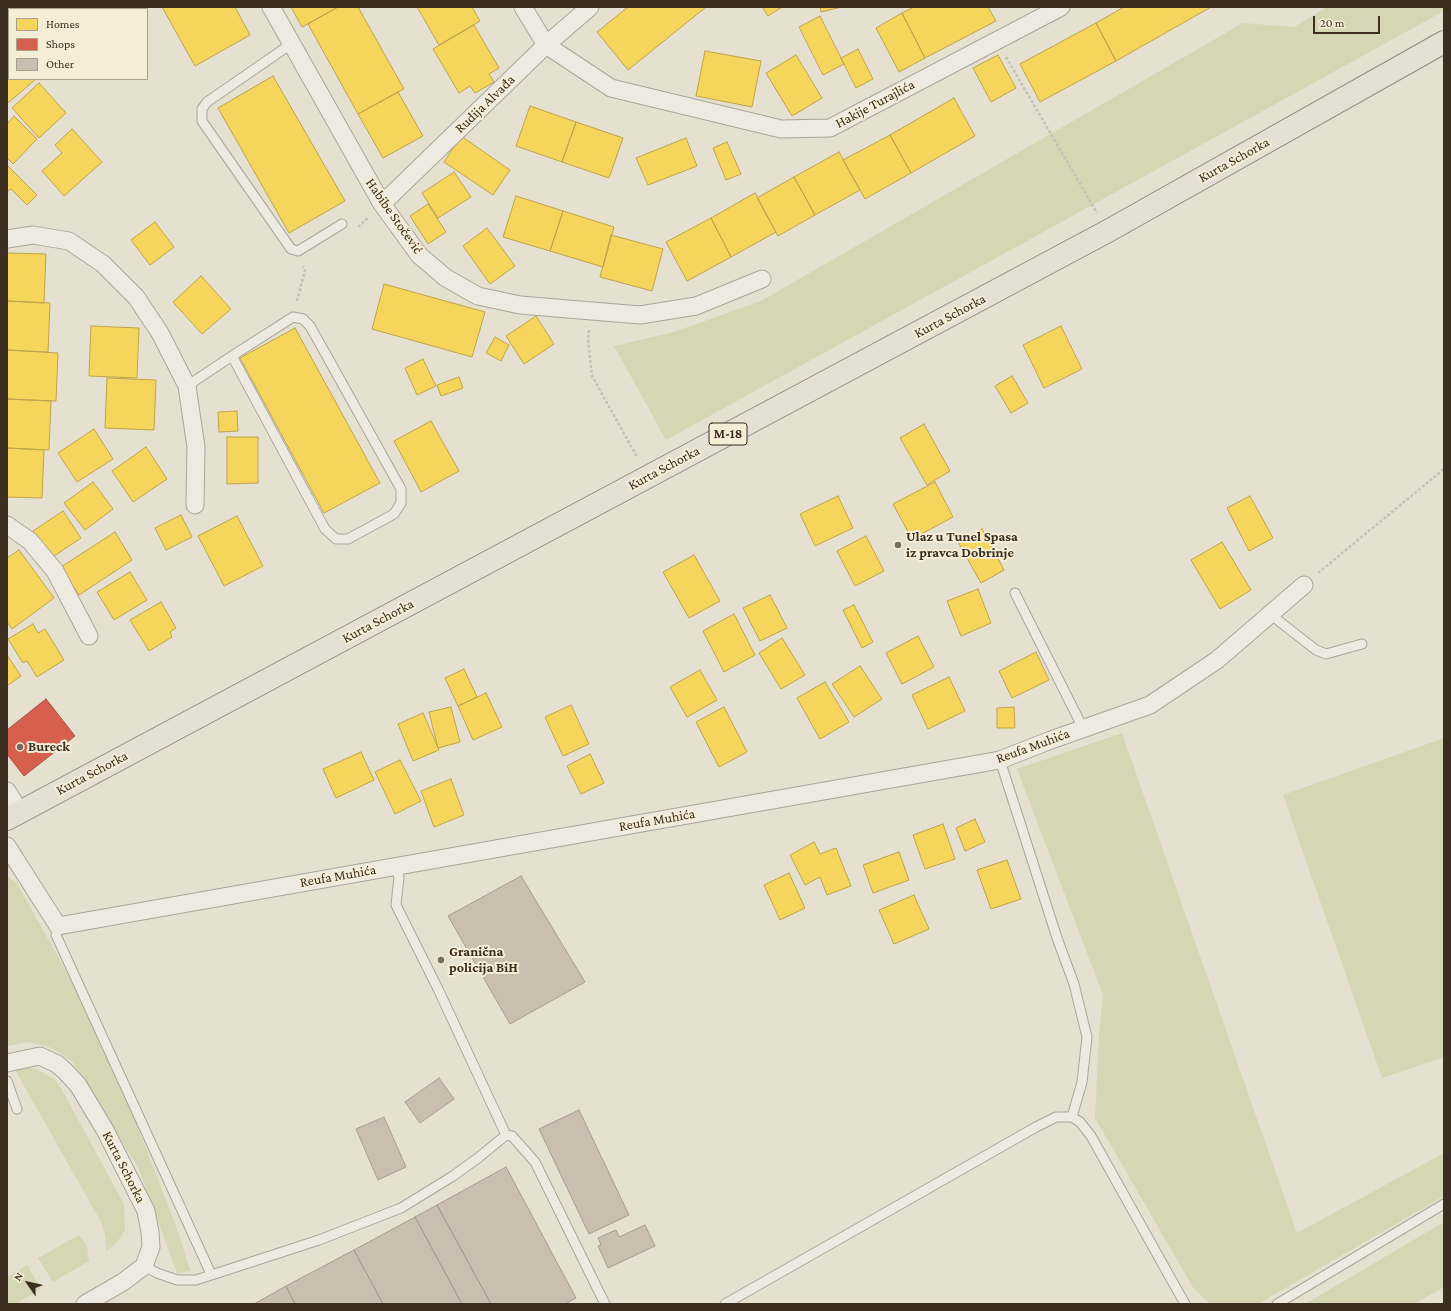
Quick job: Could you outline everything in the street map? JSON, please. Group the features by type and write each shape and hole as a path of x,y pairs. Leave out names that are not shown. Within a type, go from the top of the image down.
{"main road":[{"name":"Kurta Schorka","path":"13,815 1108,231 1444,42"}],"street":[{"name":"Habibe Stočević","path":"271,7 382,204 419,254 446,278 478,296 520,305 640,315 696,306 762,279"},
{"path":"523,7 546,45"},
{"name":"Rudija Alvađa","path":"382,204 546,45 590,7"},
{"name":"Hakije Turajlića","path":"546,45 611,88 781,129 830,128 1056,8"},
{"path":"7,239 33,235 69,241 103,264 136,297 160,332 187,386 196,447 195,505"},
{"path":"7,525 11,526 30,541 55,572 89,636"},
{"name":"Reufa Muhića","path":"58,926 1000,760 1083,728 1150,705 1217,660 1304,585"},
{"path":"7,790 13,815"},
{"path":"7,846 58,926"},
{"name":"Kurta Schorka","path":"7,1063 40,1056 57,1064 78,1085 106,1130 146,1211 150,1232 150,1247 144,1266"},
{"path":"85,1304 123,1282 144,1266"}],"lane":[{"path":"291,44 207,102 202,109 202,121 291,249 298,251 342,224"},
{"path":"187,386 232,356 293,318 303,319 310,326 401,489 401,503 394,514 348,539 336,539 325,529 232,356"},
{"path":"1015,593 1083,728"},
{"path":"1270,614 1316,650 1326,654 1362,644"},
{"path":"1000,760 1057,938 1074,984 1087,1037 1082,1082 1072,1117"},
{"path":"395,866 398,877 396,905 440,991 506,1135"},
{"path":"58,926 56,935 211,1274"},
{"path":"7,1082 17,1109"},
{"path":"725,1304 1056,1117 1072,1117 1080,1122 1091,1136 1185,1304"},
{"path":"144,1266 177,1280 196,1280 319,1240 401,1208 453,1176 506,1135 512,1136 535,1162 605,1304"},
{"path":"1276,1304 1444,1204"}],"path":[{"path":"996,41 1108,231"},
{"path":"342,224 350,236 382,204"},
{"path":"291,249 305,270 293,318"},
{"path":"592,311 588,338 592,376 647,477"},
{"path":"1304,585 1444,469"}],"green space":[{"path":"1327,7 1444,7 1444,11 666,440 614,346 674,332 761,301 1243,23 1294,27"},
{"path":"1122,733 1297,1233 1444,1153 1444,1196 1258,1304 1212,1304 1194,1289 1095,1118 1099,1035 1103,995 1017,769"},
{"path":"1444,738 1444,1057 1382,1078 1283,795"},
{"path":"7,876 16,882 60,960 99,1036 135,1120 179,1234 190,1271 177,1273 139,1169 73,1062 52,1048 29,1042 7,1046"},
{"path":"25,1066 36,1069 54,1079 61,1088 124,1204 125,1230 116,1244 106,1251 105,1235 101,1222 14,1068"},
{"path":"1444,1222 1444,1287 1414,1304 1305,1304"},
{"path":"79,1235 87,1246 89,1261 53,1282 38,1258"},
{"path":"27,1265 41,1289 16,1304 7,1304 7,1277"}],"building: Homes":[{"path":"162,7 235,7 250,35 195,66"},
{"path":"291,7 338,7 302,27"},
{"path":"338,7 358,7 404,89 358,114 308,24"},
{"path":"417,7 472,7 480,21 439,45"},
{"path":"628,7 706,7 628,70 597,32"},
{"path":"762,7 782,7 768,16"},
{"path":"820,7 842,7 821,12"},
{"path":"914,7 988,7 996,21 925,58 902,13"},
{"path":"1124,7 1211,7 1116,61 1096,23"},
{"path":"902,13 925,58 899,72 876,28"},
{"path":"820,16 844,64 823,75 799,27"},
{"path":"1096,23 1116,61 1040,102 1020,64"},
{"path":"474,25 499,68 489,74 494,82 475,93 470,86 459,93 433,49"},
{"path":"858,49 873,79 856,88 841,58"},
{"path":"705,51 761,61 752,107 696,96"},
{"path":"7,54 8,80 35,80 8,103 7,102"},
{"path":"796,55 822,98 792,116 766,73"},
{"path":"998,55 1016,88 991,102 973,68"},
{"path":"273,76 345,201 289,233 218,108"},
{"path":"39,83 66,113 39,138 12,108"},
{"path":"398,92 423,136 383,158 358,114"},
{"path":"954,98 975,136 911,173 890,135"},
{"path":"530,106 576,122 562,162 516,146"},
{"path":"14,116 37,139 13,164 7,158 7,124"},
{"path":"576,122 623,138 609,178 562,162"},
{"path":"72,129 102,162 64,196 42,171 62,153 55,145"},
{"path":"890,135 911,173 865,199 843,160"},
{"path":"461,136 510,170 493,195 444,162"},
{"path":"686,138 697,166 648,185 636,158"},
{"path":"727,142 741,174 726,180 713,148"},
{"path":"839,152 860,190 815,215 794,177"},
{"path":"7,165 37,195 27,205 11,189 7,192"},
{"path":"454,172 471,197 438,218 422,193"},
{"path":"794,177 815,215 778,236 757,198"},
{"path":"755,193 776,232 731,257 711,218"},
{"path":"516,196 563,211 550,251 503,237"},
{"path":"428,204 446,232 428,244 410,216"},
{"path":"563,211 614,227 603,267 550,251"},
{"path":"711,218 731,257 687,281 666,242"},
{"path":"155,222 174,247 150,265 131,240"},
{"path":"487,228 515,266 490,284 463,246"},
{"path":"611,235 663,249 652,291 600,277"},
{"path":"7,253 46,254 44,303 7,301"},
{"path":"201,276 231,309 202,334 173,302"},
{"path":"384,284 485,312 472,357 372,329"},
{"path":"7,301 50,303 48,352 7,350"},
{"path":"536,316 554,344 524,364 506,336"},
{"path":"91,326 139,328 137,378 89,376"},
{"path":"1061,326 1082,369 1044,388 1023,345"},
{"path":"295,328 380,483 324,513 240,358"},
{"path":"495,337 509,345 501,361 486,353"},
{"path":"7,350 58,353 56,401 7,399"},
{"path":"423,359 436,386 417,395 405,368"},
{"path":"1012,376 1028,403 1011,413 995,386"},
{"path":"459,377 463,388 441,396 437,385"},
{"path":"107,378 156,380 154,430 105,428"},
{"path":"7,399 51,401 49,450 7,448"},
{"path":"237,411 238,431 219,432 218,412"},
{"path":"431,421 459,471 421,492 394,441"},
{"path":"924,424 950,471 927,485 900,438"},
{"path":"94,429 113,459 77,482 58,453"},
{"path":"227,437 258,437 258,483 227,484"},
{"path":"146,447 167,479 133,502 112,471"},
{"path":"7,448 44,450 42,498 7,497"},
{"path":"93,482 113,509 85,530 64,503"},
{"path":"935,482 953,517 912,539 893,504"},
{"path":"838,496 853,528 815,546 800,514"},
{"path":"1250,496 1273,538 1249,551 1227,508"},
{"path":"63,511 81,538 51,558 33,531"},
{"path":"181,515 192,537 166,550 155,528"},
{"path":"237,516 263,566 224,586 198,536"},
{"path":"982,529 1004,570 981,583 958,542"},
{"path":"115,532 132,560 79,595 61,567"},
{"path":"866,536 884,571 855,586 837,551"},
{"path":"1222,542 1251,590 1220,609 1191,560"},
{"path":"19,550 54,598 12,629 7,622 7,558"},
{"path":"694,555 720,601 689,618 663,572"},
{"path":"130,572 147,600 114,620 97,592"},
{"path":"978,589 991,623 961,636 947,601"},
{"path":"770,595 787,628 760,641 743,608"},
{"path":"161,602 176,628 170,632 172,637 149,651 130,620"},
{"path":"854,605 873,642 862,648 843,610"},
{"path":"734,614 755,655 724,672 703,631"},
{"path":"33,624 38,633 45,629 64,660 37,677 27,661 23,663 8,639"},
{"path":"918,636 934,667 902,684 886,653"},
{"path":"782,638 805,675 781,689 759,653"},
{"path":"1036,652 1049,680 1012,698 999,671"},
{"path":"7,655 21,676 7,686"},
{"path":"860,666 882,699 854,717 832,684"},
{"path":"464,669 477,697 458,706 445,678"},
{"path":"700,670 717,700 687,717 670,687"},
{"path":"949,677 965,711 928,729 912,695"},
{"path":"825,682 849,722 820,739 797,698"},
{"path":"486,693 502,727 473,740 458,706"},
{"path":"571,705 589,744 563,756 545,717"},
{"path":"451,707 460,742 438,748 429,712"},
{"path":"724,707 747,752 719,767 696,722"},
{"path":"1014,707 1015,728 997,728 997,708"},
{"path":"423,713 439,750 413,761 398,724"},
{"path":"361,752 374,780 336,798 323,769"},
{"path":"590,754 604,783 581,794 567,766"},
{"path":"400,760 421,801 395,814 375,772"},
{"path":"451,779 464,815 434,827 421,791"},
{"path":"975,819 985,842 965,851 956,828"},
{"path":"943,824 955,859 925,869 913,835"},
{"path":"814,842 820,854 836,848 851,886 827,895 820,877 805,885 790,855"},
{"path":"899,852 909,880 873,893 863,865"},
{"path":"1007,860 1021,899 991,909 977,870"},
{"path":"789,873 805,908 780,920 764,885"},
{"path":"914,895 929,929 894,944 879,910"}],"building: Shops":[{"path":"46,699 75,736 24,776 7,754 7,730"}],"building: Other":[{"path":"521,876 585,982 510,1024 448,916"},
{"path":"439,1078 454,1099 420,1123 405,1102"},
{"path":"579,1110 629,1215 589,1234 539,1129"},
{"path":"384,1117 406,1167 378,1180 356,1129"},
{"path":"506,1167 576,1298 565,1304 491,1304 437,1205"},
{"path":"437,1205 491,1304 462,1304 415,1217"},
{"path":"415,1217 462,1304 383,1304 354,1250"},
{"path":"645,1225 655,1246 608,1268 598,1246 601,1245 598,1238 616,1230 619,1237"},
{"path":"354,1250 383,1304 295,1304 286,1286"},
{"path":"286,1286 295,1304 254,1304"}],"place":[{"name":"Ulaz u Tunel Spasa iz pravca Dobrinje","path":"898,545"},
{"name":"Bureck","path":"20,747"},
{"name":"Granična policija BiH","path":"441,960"}]}
